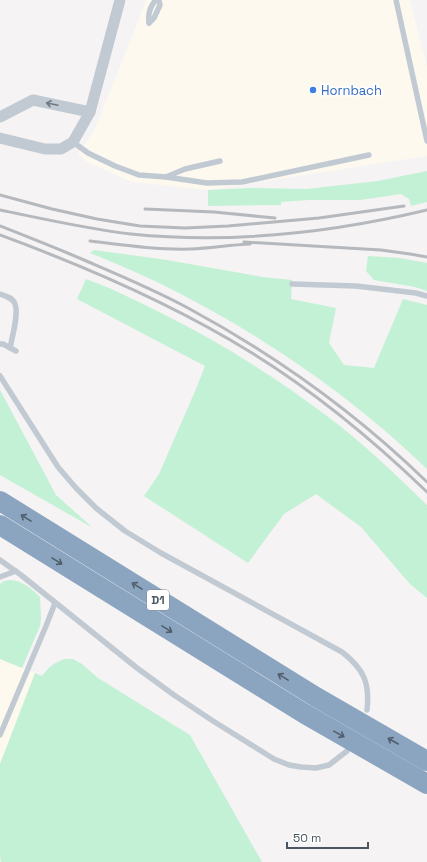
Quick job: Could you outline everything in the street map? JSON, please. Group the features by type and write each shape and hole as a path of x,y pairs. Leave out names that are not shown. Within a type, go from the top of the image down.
{"highway":[{"name":"D1","path":"0,501 248,656 316,697 427,760"},
{"name":"D1","path":"0,525 305,714 427,784"}],"street":[{"path":"0,138 45,149 61,149 73,142 90,112 120,0"},
{"path":"0,118 32,100 90,112"}],"lane":[{"path":"149,23 148,16 154,2 158,0"},
{"path":"396,0 427,141"},
{"path":"73,142 86,152 139,175 166,177 207,184 242,182 369,155"},
{"path":"166,177 185,170 220,161"},
{"path":"292,284 356,286 416,293 427,296"},
{"path":"0,294 10,298 15,304 17,312 10,348"},
{"path":"0,344 3,344 16,351"},
{"path":"0,376 58,467 96,508 125,531 161,553 342,652 352,660 362,672 367,688 367,710"},
{"path":"0,560 16,571 137,668 174,695 274,759 301,768 316,768 329,765 347,751"},
{"path":"0,577 16,571"},
{"path":"0,735 55,603"}],"shaded area":[{"path":"146,0 410,0 427,67 427,156 208,190 132,182 87,162 78,154 95,129"},
{"path":"0,659 35,673 0,764"}],"green space":[{"path":"427,171 427,202 411,206 409,199 401,194 360,200 309,200 281,202 281,205 208,206 208,190 250,188 306,189 378,181"},
{"path":"94,250 167,260 263,277 292,280 291,299 336,308 329,343 344,365 374,368 403,299 427,305 427,469 401,444 345,398 286,356 224,317 180,293 90,253"},
{"path":"368,256 400,258 427,263 427,291 415,287 374,280 366,271"},
{"path":"86,279 109,288 183,324 247,361 327,416 391,470 427,505 427,598 410,584 361,527 316,494 284,514 248,563 144,496 159,474 205,366 77,299"},
{"path":"0,390 56,495 93,528 0,475"},
{"path":"10,580 22,583 40,597 40,626 22,668 0,659 0,584 4,581"},
{"path":"65,659 73,659 82,664 98,678 190,735 262,862 1,862 0,764 35,673 42,676 52,665"}],"railway":[{"path":"0,195 97,219 140,226 185,228 228,226 319,218 404,206"},
{"path":"145,209 214,212 275,218"},
{"path":"0,210 66,224 115,232 168,237 206,238 243,237 317,230 354,225 427,210"},
{"path":"0,226 137,283 175,301 252,345 314,387 343,409 372,432 427,482"},
{"path":"0,235 97,273 192,318 252,353 321,400 365,435 427,492"},
{"path":"90,241 166,249 198,249 250,244"},
{"path":"244,242 381,250 427,257"}],"place":[{"name":"Hornbach","path":"313,90"}]}
